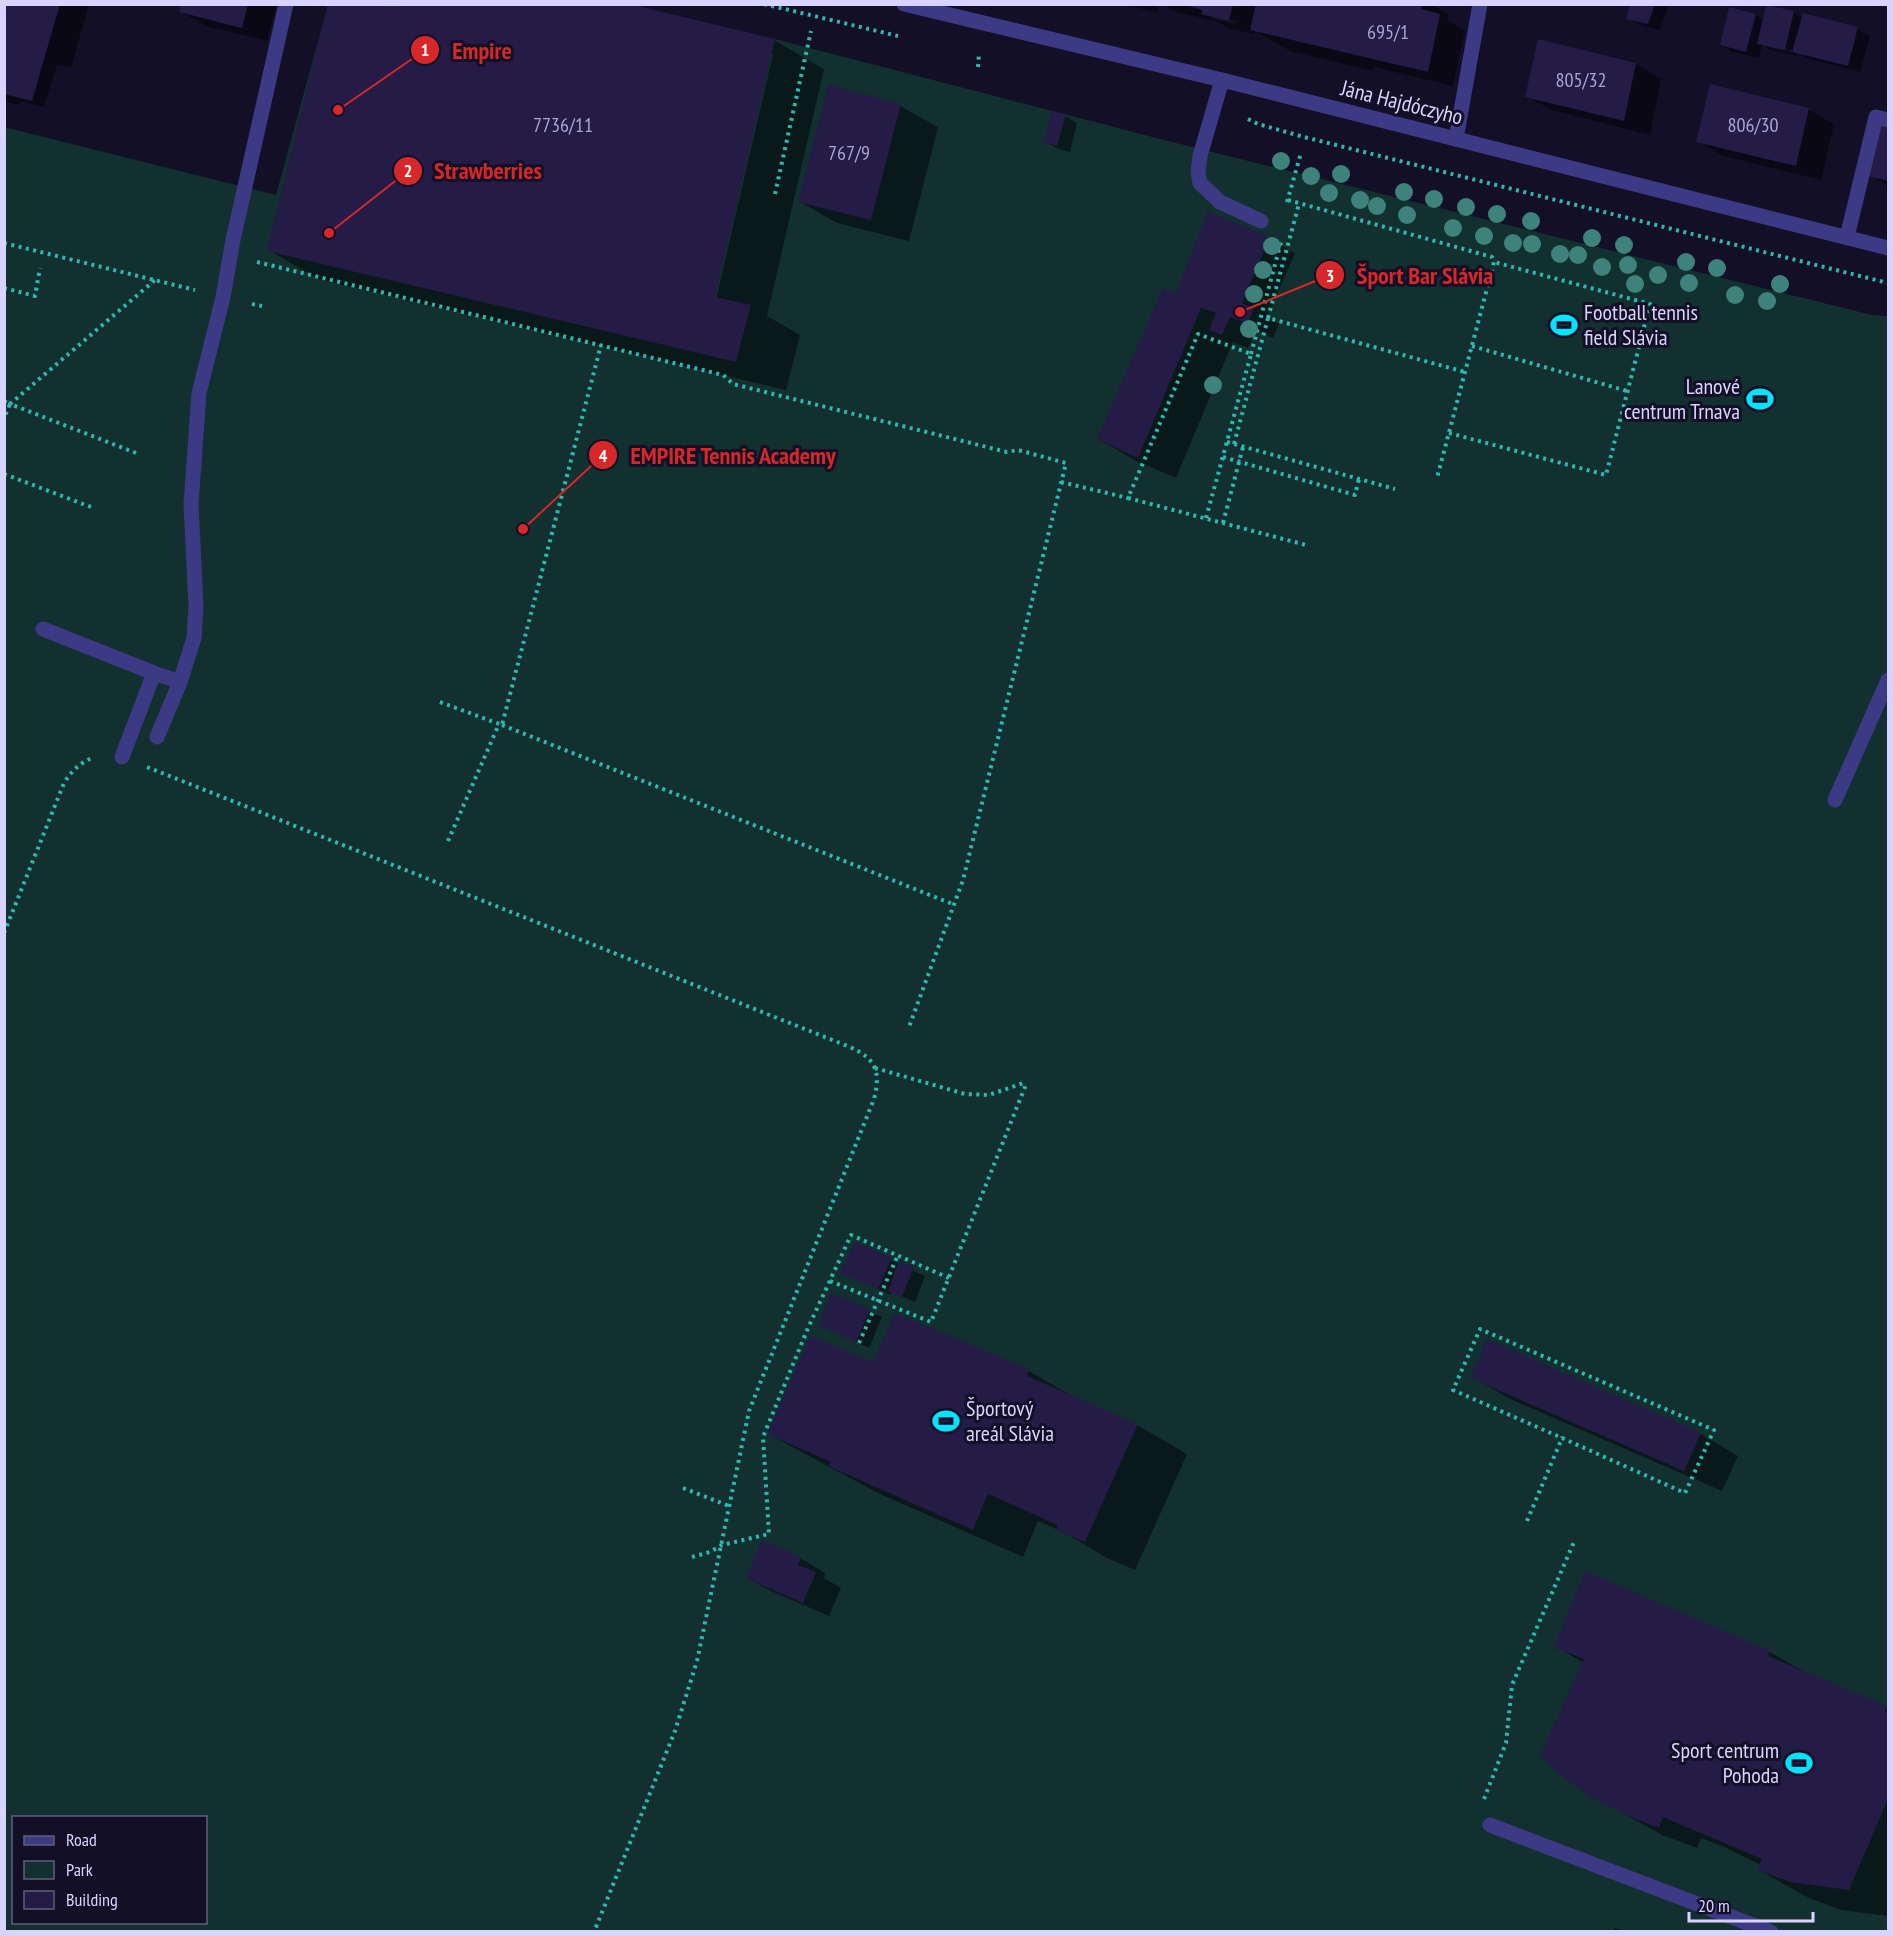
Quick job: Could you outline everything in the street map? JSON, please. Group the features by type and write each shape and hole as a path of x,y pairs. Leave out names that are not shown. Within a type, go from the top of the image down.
{"street":[{"path":"157,737 180,682 194,638 191,504 199,393 223,297 286,4"},
{"path":"1456,139 1479,4"},
{"name":"Jána Hajdóczyho","path":"911,5 1222,80 1888,248"},
{"path":"1222,80 1213,118 1200,156 1198,172 1200,183 1220,202 1261,221"},
{"path":"1847,237 1876,117 1888,120"},
{"path":"44,629 180,682"},
{"path":"122,757 154,673"},
{"path":"1835,800 1888,680"},
{"path":"1490,1824 1771,1932"}],"path":[{"path":"764,4 909,38"},
{"path":"775,194 811,31"},
{"path":"979,50 990,52"},
{"path":"1216,101 1258,124 1304,137 1888,283"},
{"path":"1285,211 1301,153"},
{"path":"1288,200 1492,257 1494,262 1437,478"},
{"path":"1234,444 1299,204"},
{"path":"1206,518 1281,240"},
{"path":"4,243 262,306"},
{"path":"254,261 723,375 733,384 1007,452 1018,450 1065,463 973,844 955,905 909,1027"},
{"path":"1449,433 1606,475 1650,304 1494,262"},
{"path":"4,288 35,296 40,268"},
{"path":"4,418 10,404 155,280"},
{"path":"1268,318 1465,372"},
{"path":"1128,498 1198,334 1251,354"},
{"path":"448,841 500,724 601,345"},
{"path":"1472,346 1627,391"},
{"path":"4,401 136,453"},
{"path":"1227,442 1395,489"},
{"path":"1223,523 1243,447"},
{"path":"1222,458 1354,495 1359,479"},
{"path":"4,474 91,507"},
{"path":"1061,482 1306,545"},
{"path":"440,702 955,905"},
{"path":"4,933 64,783 71,771 93,757 103,755 122,757 850,1047 863,1053 875,1068 877,1085 874,1099 748,1411 697,1661 675,1731 594,1932"},
{"path":"830,1281 931,1322 1027,1082 988,1095 965,1094 875,1068"},
{"path":"692,1557 710,1552 722,1545 769,1534 763,1437 808,1328 851,1234 949,1278"},
{"path":"859,1343 898,1255"},
{"path":"1480,1329 1714,1430 1685,1492 1562,1438 1453,1390 1480,1329"},
{"path":"1527,1521 1562,1438"},
{"path":"683,1488 729,1506"},
{"path":"1490,1824 1477,1815 1506,1743 1512,1685 1574,1542"}],"green space":[{"name":"Športový areál Slávia","path":"328,5 629,5 775,39 1164,140 1872,315 1888,316 1888,1931 1625,1932 1615,1928 1613,1932 5,1931 4,127 276,195"}],"building":[{"path":"4,4 60,4 32,101 4,94"},
{"path":"181,4 248,4 242,28 179,12"},
{"path":"328,4 380,4 396,8 397,4 629,4 775,39 715,297 751,305 736,362 267,251"},
{"path":"1182,4 1233,4 1229,21 1201,14 1202,10"},
{"path":"1256,4 1422,4 1421,9 1440,14 1428,72 1250,30"},
{"path":"1630,4 1655,4 1648,24 1626,19"},
{"path":"1766,5 1794,11 1785,50 1757,44"},
{"path":"1729,7 1756,14 1746,52 1720,45"},
{"path":"1803,13 1858,27 1848,66 1792,52"},
{"path":"1538,39 1636,63 1624,121 1525,97"},
{"path":"1710,84 1809,108 1796,166 1696,142"},
{"path":"828,85 901,104 871,220 798,202"},
{"path":"1052,111 1066,114 1057,146 1044,142"},
{"path":"1882,121 1888,122 1888,181 1868,176"},
{"path":"1207,211 1270,237 1242,303 1254,308 1248,324 1230,317 1222,335 1209,330 1216,313 1201,308 1138,458 1097,439 1163,288 1176,293"},
{"path":"855,1242 892,1258 878,1289 840,1273"},
{"path":"899,1261 914,1267 902,1297 888,1291"},
{"path":"831,1293 870,1309 856,1342 818,1325"},
{"path":"895,1313 1029,1369 1027,1376 1138,1424 1085,1542 1056,1530 1058,1525 988,1494 973,1530 828,1466 831,1462 767,1434 810,1336 873,1362"},
{"path":"1487,1339 1701,1433 1684,1471 1470,1378"},
{"path":"762,1540 801,1557 798,1565 816,1572 803,1603 746,1578"},
{"path":"1585,1571 1770,1651 1768,1656 1887,1706 1885,1711 1888,1713 1888,1799 1849,1890 1790,1882 1757,1870 1762,1859 1663,1817 1659,1828 1623,1814 1589,1796 1564,1778 1540,1756 1584,1659 1554,1648"}],"place":[{"name":"Empire","path":"338,110"},
{"name":"Strawberries","path":"329,233"},
{"name":"Šport Bar Slávia","path":"1240,312"},
{"name":"Football tennis field Slávia","path":"1564,325"},
{"name":"Lanové centrum Trnava","path":"1760,399"},
{"name":"EMPIRE Tennis Academy","path":"523,529"},
{"name":"Športový areál Slávia","path":"946,1421"},
{"name":"Sport centrum Pohoda","path":"1799,1763"}]}
